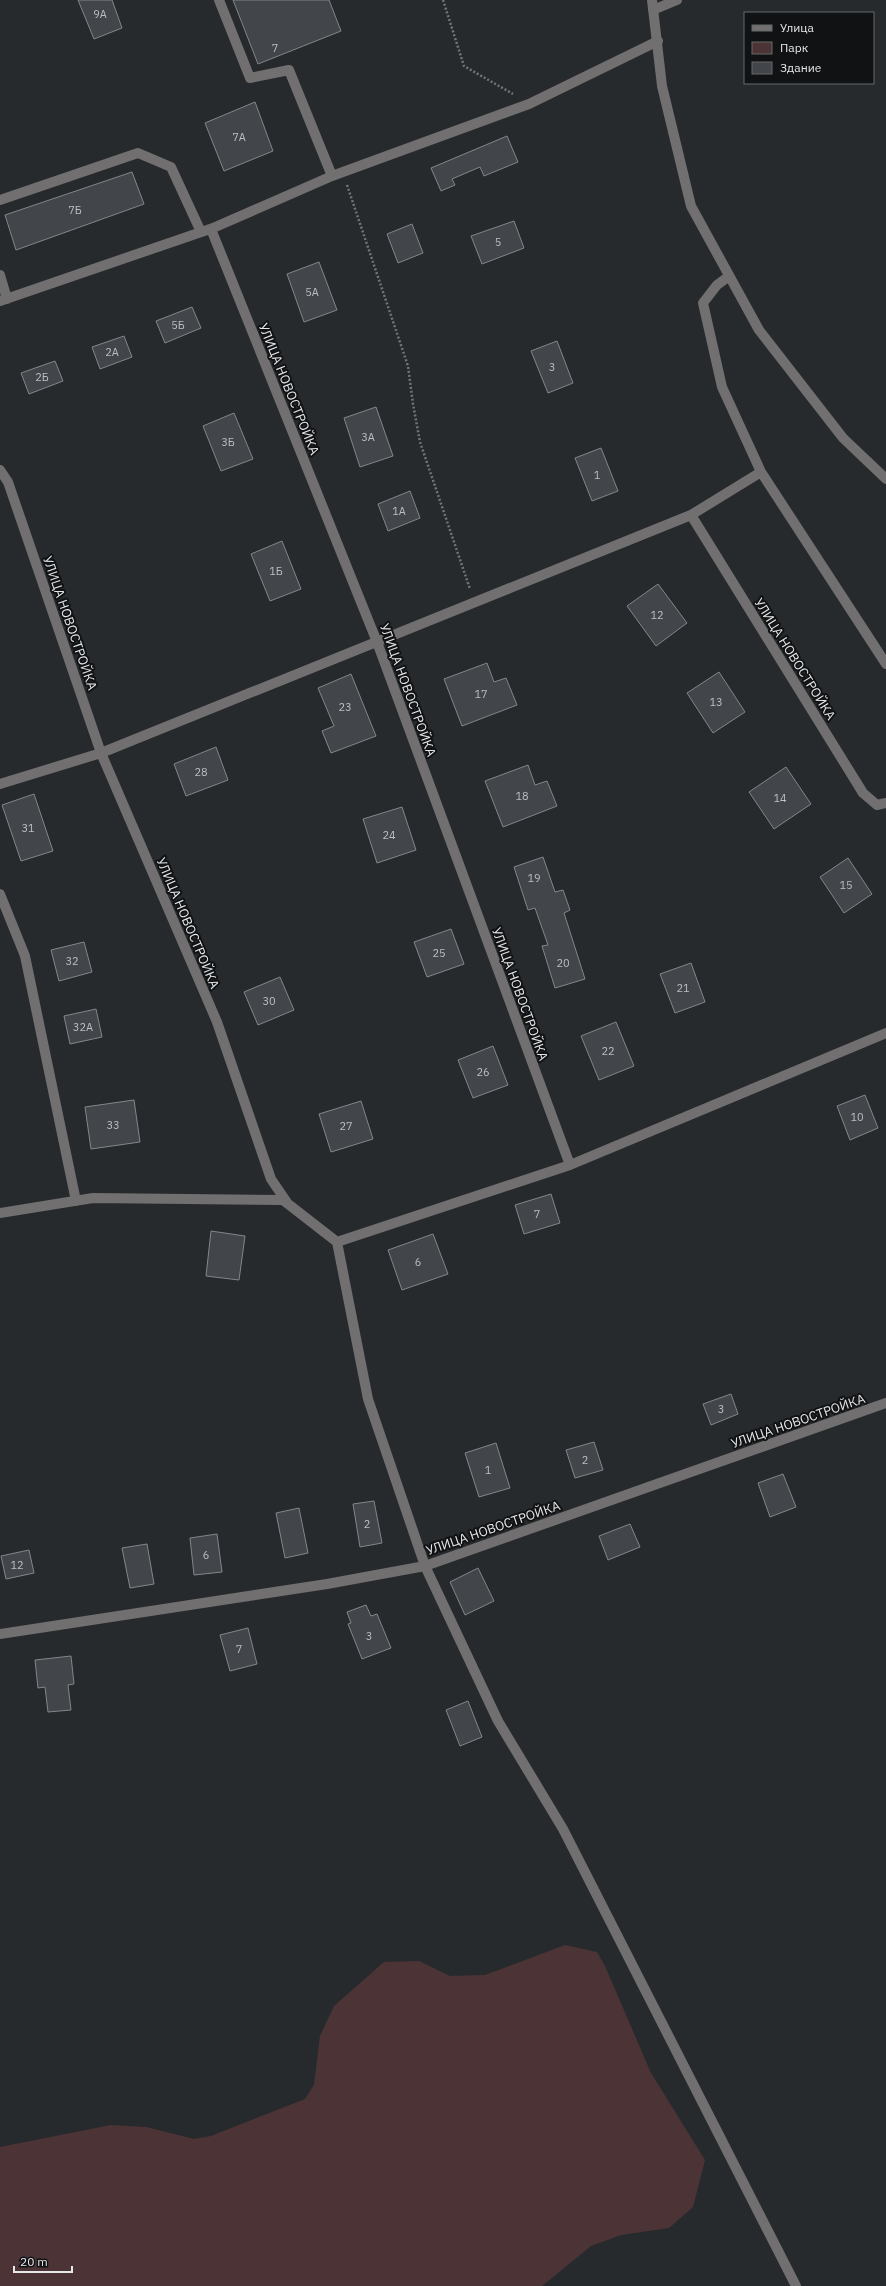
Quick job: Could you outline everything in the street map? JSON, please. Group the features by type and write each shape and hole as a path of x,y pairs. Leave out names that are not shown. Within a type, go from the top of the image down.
{"street":[{"path":"219,0 250,78 289,70 332,176"},
{"path":"676,0 653,5 664,94 691,206 728,277 759,330 843,438 886,479"},
{"path":"0,275 4,300 211,229 332,176 343,174 529,104 658,41"},
{"path":"0,200 138,153 171,167 201,232"},
{"name":"УЛИЦА НОВОСТРОЙКА","path":"211,229 377,642 570,1166"},
{"path":"728,277 717,285 703,303 722,388 761,472 886,664"},
{"name":"УЛИЦА НОВОСТРОЙКА","path":"0,470 8,482 101,753 217,1022 271,1179 288,1205"},
{"path":"0,784 101,753 690,515 761,472"},
{"name":"УЛИЦА НОВОСТРОЙКА","path":"690,515 863,793 877,805 886,803"},
{"path":"0,894 25,956 76,1201"},
{"path":"337,1242 570,1166 886,1033"},
{"name":"УЛИЦА НОВОСТРОЙКА","path":"0,1213 93,1198 283,1200 337,1242 368,1399 425,1566 886,1403"},
{"path":"0,1634 327,1584 425,1566 498,1722 563,1829 796,2286"}],"path":[{"path":"443,0 464,66 529,104"},
{"path":"343,174 408,366 412,404 420,442 474,603"}],"green space":[{"path":"565,1945 597,1952 605,1966 651,2073 705,2160 693,2207 669,2228 621,2235 591,2246 542,2286 0,2286 0,2147 111,2125 146,2127 194,2139 211,2136 305,2099 314,2085 320,2036 334,2006 384,1962 419,1961 450,1976 485,1975"}],"building":[{"path":"78,0 112,0 122,28 94,39"},
{"path":"233,0 329,0 341,31 258,64"},
{"path":"255,102 273,151 224,171 205,123"},
{"path":"507,136 518,162 484,176 480,167 452,179 455,185 441,191 431,168"},
{"path":"132,172 144,204 16,250 5,215"},
{"path":"514,221 524,248 482,264 471,236"},
{"path":"412,224 423,253 398,263 387,234"},
{"path":"319,262 337,310 304,322 287,274"},
{"path":"192,307 201,328 165,343 156,321"},
{"path":"124,336 132,357 100,369 92,347"},
{"path":"557,341 573,383 548,393 531,351"},
{"path":"55,361 63,381 29,394 21,373"},
{"path":"376,407 393,456 360,467 344,418"},
{"path":"234,413 253,459 221,471 203,426"},
{"path":"601,448 618,491 592,501 575,458"},
{"path":"410,491 420,518 388,531 378,504"},
{"path":"282,541 301,589 270,601 251,554"},
{"path":"658,584 687,623 656,646 627,606"},
{"path":"487,663 494,682 506,678 517,705 462,726 444,679"},
{"path":"719,672 745,712 713,733 687,693"},
{"path":"351,674 376,736 331,753 322,731 334,726 318,688"},
{"path":"216,747 228,780 186,796 174,764"},
{"path":"528,765 535,785 547,781 557,806 503,827 485,781"},
{"path":"786,767 811,804 774,829 749,792"},
{"path":"34,794 53,851 21,861 2,805"},
{"path":"402,807 416,850 377,863 363,819"},
{"path":"543,857 555,892 563,890 570,910 564,913 585,979 555,988 542,946 548,945 535,908 528,910 514,867"},
{"path":"848,858 872,894 844,913 820,877"},
{"path":"451,929 464,964 427,977 414,942"},
{"path":"84,942 92,972 59,981 51,950"},
{"path":"691,963 705,1002 675,1013 660,974"},
{"path":"280,977 294,1010 258,1025 244,992"},
{"path":"96,1009 102,1037 70,1044 64,1016"},
{"path":"616,1022 634,1066 599,1080 581,1036"},
{"path":"493,1046 508,1085 473,1098 458,1060"},
{"path":"865,1095 878,1128 850,1140 837,1106"},
{"path":"134,1100 140,1142 91,1149 85,1107"},
{"path":"361,1101 373,1139 331,1152 319,1114"},
{"path":"551,1194 560,1223 524,1234 515,1205"},
{"path":"211,1231 245,1236 239,1280 206,1276"},
{"path":"433,1234 448,1274 402,1290 388,1250"},
{"path":"731,1394 738,1414 711,1425 703,1404"},
{"path":"594,1442 603,1470 575,1478 566,1450"},
{"path":"496,1443 510,1488 479,1497 465,1453"},
{"path":"783,1474 796,1507 770,1517 758,1483"},
{"path":"374,1501 382,1543 360,1547 353,1504"},
{"path":"299,1508 308,1553 285,1558 276,1513"},
{"path":"630,1524 640,1547 608,1560 599,1536"},
{"path":"217,1534 222,1572 194,1575 190,1538"},
{"path":"147,1544 154,1584 130,1588 122,1548"},
{"path":"29,1550 34,1573 6,1579 1,1556"},
{"path":"478,1568 494,1601 465,1615 450,1582"},
{"path":"366,1605 371,1616 377,1614 391,1648 362,1659 348,1624 351,1623 347,1612"},
{"path":"248,1628 257,1664 230,1671 220,1635"},
{"path":"71,1656 74,1684 68,1685 71,1710 48,1712 45,1687 38,1688 35,1660"},
{"path":"468,1701 482,1737 460,1746 446,1710"}]}
